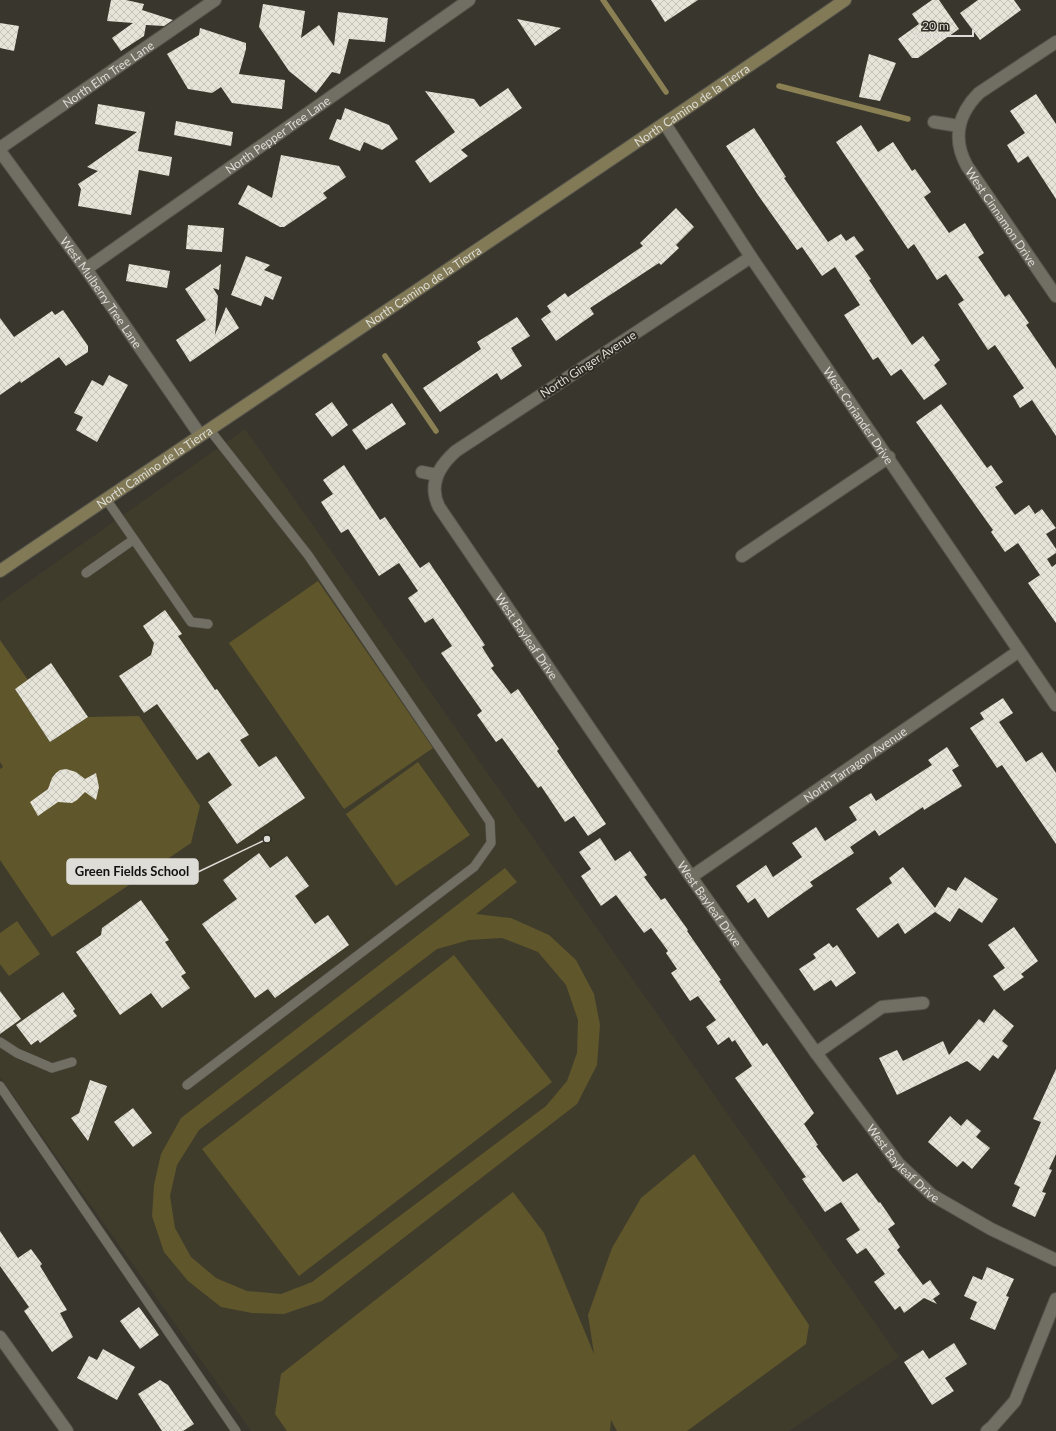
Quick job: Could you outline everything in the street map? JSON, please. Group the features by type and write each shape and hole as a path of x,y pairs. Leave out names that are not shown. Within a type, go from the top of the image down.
{"street":[{"name":"North Elm Tree Lane","path":"0,148 215,0"},
{"name":"North Pepper Tree Lane","path":"86,270 469,0"},
{"name":"North Camino de la Tierra","path":"0,571 665,124 845,0"},
{"path":"934,122 959,129 960,122 968,107 979,93 1056,42"},
{"name":"West Coriander Drive","path":"665,124 751,257 889,457 1056,705"},
{"name":"West Cinnamon Drive","path":"959,129 960,148 967,166 1056,296"},
{"name":"West Mulberry Tree Lane","path":"0,151 205,432"},
{"name":"North Ginger Avenue","path":"437,478 440,467 456,451 751,257"},
{"path":"742,556 889,457"},
{"path":"422,472 437,478"},
{"name":"West Bayleaf Drive","path":"437,478 436,500 439,507 691,877 816,1053 898,1163 932,1195 991,1229 1056,1260"},
{"name":"North Tarragon Avenue","path":"691,877 1019,651"},
{"path":"816,1053 882,1007 923,1003"},
{"path":"987,1431 1015,1401 1056,1300"},
{"path":"0,1338 67,1431"}],"lane":[{"path":"187,1085 474,867 490,843 490,822 486,815 308,555 205,432"},
{"path":"106,499 191,622 208,624"},
{"path":"86,573 133,540"},
{"path":"0,1042 17,1053 52,1068 72,1062"},
{"path":"0,1086 236,1431"}],"shaded area":[{"path":"245,429 899,1357 789,1431 251,1431 0,1077 0,602"},
{"path":"318,581 433,748 344,809 229,643"},
{"path":"0,640 28,680 15,689 50,742 88,717 139,716 200,806 191,843 52,937 0,860 0,769 3,767 0,762"},
{"path":"418,762 470,835 396,886 346,814"},
{"path":"505,868 517,882 476,914 511,918 549,935 576,960 594,994 600,1025 597,1065 577,1104 322,1301 284,1314 252,1313 221,1307 188,1281 164,1252 152,1216 154,1185 161,1154 181,1118","holes":["502,938 538,952 566,985 578,1020 577,1053 567,1081 546,1106 312,1282 281,1294 247,1291 216,1278 191,1257 175,1228 170,1196 177,1165 199,1130 437,949 469,940"]},
{"path":"17,921 40,954 9,976 0,964 0,933"},
{"path":"454,955 552,1082 299,1276 202,1149"},
{"path":"694,1154 809,1325 806,1344 687,1431 617,1431 611,1420 610,1431 287,1431 275,1414 281,1374 513,1192 544,1233 594,1354 588,1315 612,1248 641,1198"}],"building":[{"path":"111,0 126,0 144,4 142,10 173,20 164,26 146,25 144,36 121,51 112,38 133,23 107,21"},
{"path":"651,0 698,0 665,22"},
{"path":"932,0 939,0 959,29 918,58 912,58 898,39 919,24 912,14"},
{"path":"978,0 1014,0 1021,10 980,40 960,13"},
{"path":"263,4 305,11 301,38 319,25 334,46 338,12 388,18 385,42 349,39 340,74 332,72 316,93 289,71 259,27"},
{"path":"517,19 561,28 535,46"},
{"path":"0,23 19,26 14,51 0,48"},
{"path":"200,28 246,43 246,49 239,74 285,80 282,109 232,103 221,87 212,93 188,89 167,54 199,35"},
{"path":"869,54 896,63 880,101 859,97"},
{"path":"508,88 522,108 461,150 468,156 430,183 415,161 455,132 425,91 474,99 480,107"},
{"path":"1036,94 1056,124 1056,199 1028,156 1018,163 1007,145 1025,133 1010,111"},
{"path":"98,104 145,112 138,151 172,157 169,176 139,170 131,215 78,206 81,189 78,184 98,171 87,167 137,132 95,124"},
{"path":"345,108 389,125 398,139 382,150 364,142 360,151 329,139 337,119 341,120"},
{"path":"176,121 233,132 231,146 174,135"},
{"path":"861,125 878,152 893,142 912,171 915,169 931,192 924,197 949,233 965,223 984,253 978,257 1005,297 1009,294 1029,323 1026,325 1056,369 1056,436 1032,400 1020,408 1013,396 1024,388 995,345 988,350 958,304 964,300 946,274 937,280 914,244 908,249 836,142"},
{"path":"754,128 786,177 784,178 828,242 841,234 846,241 854,236 864,250 855,256 912,345 923,336 940,360 934,365 947,384 924,400 901,369 891,376 878,357 873,360 844,315 860,305 835,267 822,276 802,247 797,250 726,146"},
{"path":"281,155 339,166 346,177 323,193 327,198 284,227 280,227 238,204 248,185 272,198"},
{"path":"676,208 694,227 676,245 679,248 661,265 659,263 590,308 594,314 556,341 541,319 551,312 547,306 565,293 568,297 643,246 640,243"},
{"path":"188,225 224,228 222,252 186,249"},
{"path":"246,256 270,265 264,270 282,277 273,300 265,296 261,306 231,295"},
{"path":"129,264 170,271 167,288 126,281"},
{"path":"221,264 219,290 213,288 218,296 215,335 226,307 239,328 190,362 176,340 206,320 185,289"},
{"path":"63,310 88,346 88,352 66,366 59,357 21,383 20,381 0,395 0,318 14,337 52,311 55,315"},
{"path":"517,317 530,336 511,348 522,366 501,380 497,373 440,412 423,388 481,349 477,342"},
{"path":"109,375 128,385 97,442 76,430 83,417 74,413 92,380 103,386"},
{"path":"332,402 348,425 332,437 315,414"},
{"path":"392,403 406,424 366,450 352,430"},
{"path":"941,404 987,468 991,465 1003,482 995,487 1015,515 1029,505 1035,514 1042,509 1056,528 1046,534 1056,549 1056,553 1047,559 1052,567 1056,564 1056,623 1028,583 1040,575 1018,543 1005,552 991,532 993,530 916,422"},
{"path":"344,465 380,520 385,517 420,568 429,562 485,645 482,647 494,666 491,668 511,694 518,689 559,749 557,751 606,824 588,836 574,816 565,822 541,786 538,788 502,738 496,742 477,715 482,711 441,653 452,646 433,618 425,623 408,598 418,591 399,563 379,576 348,529 341,533 321,502 333,494 323,480"},
{"path":"165,610 182,634 178,636 215,690 217,689 249,735 240,740 259,767 276,756 305,798 237,844 208,802 232,785 209,752 197,760 157,704 144,713 119,676 151,655 154,643 143,626"},
{"path":"51,663 88,717 50,742 15,689"},
{"path":"1003,698 1013,713 999,722 1026,762 1042,752 1056,773 1056,844 1002,765 997,768 970,728 984,719 980,713"},
{"path":"947,747 959,766 952,770 962,786 924,810 923,807 879,836 875,830 850,847 854,853 810,882 813,886 768,918 755,898 748,903 736,886 766,865 773,877 802,857 792,843 816,827 825,841 857,820 849,807 871,793 876,801 932,765 928,760"},
{"path":"66,769 76,772 85,779 96,773 99,787 96,800 85,792 72,803 58,802 38,816 30,802 48,789 52,778 56,773 60,770"},
{"path":"600,838 615,861 630,851 647,875 644,877 661,900 665,898 688,930 687,931 721,980 719,981 763,1046 767,1043 814,1113 804,1124 818,1145 816,1146 843,1182 857,1173 879,1203 880,1202 895,1224 888,1229 900,1247 897,1250 923,1285 930,1280 940,1294 933,1299 937,1304 924,1298 904,1313 900,1306 895,1310 874,1282 885,1274 866,1248 857,1254 846,1239 860,1230 841,1202 825,1212 802,1179 806,1177 735,1078 752,1066 735,1040 732,1042 729,1037 718,1045 706,1027 716,1020 698,996 690,1001 671,973 677,969 666,953 668,951 651,928 644,933 616,895 601,906 581,876 591,869 579,852"},
{"path":"259,853 270,868 287,856 309,886 295,896 315,924 328,915 349,945 275,998 268,989 255,998 202,924 237,899 223,880"},
{"path":"903,867 935,908 948,887 956,891 965,877 998,899 982,923 959,908 950,922 935,912 905,934 898,923 878,938 856,909 892,883 889,878"},
{"path":"141,900 169,940 165,942 186,973 181,976 190,988 162,1008 151,993 120,1015 76,952 101,935 102,928"},
{"path":"1014,927 1038,961 1021,974 1024,977 1004,991 993,976 1005,968 988,945"},
{"path":"829,943 833,948 837,945 856,973 836,987 831,980 814,991 799,969 816,958 813,954"},
{"path":"0,991 21,1019 0,1034"},
{"path":"63,992 75,1009 73,1011 77,1016 40,1043 38,1040 31,1045 16,1025"},
{"path":"994,1009 1014,1026 1002,1041 1008,1046 998,1059 993,1055 980,1071 967,1061 897,1095 879,1058 897,1050 903,1061 943,1041 949,1055 979,1019 984,1023"},
{"path":"1056,1069 1056,1154 1049,1169 1052,1170 1042,1192 1046,1193 1035,1217 1012,1206 1020,1187 1014,1184 1041,1122 1033,1119"},
{"path":"90,1080 107,1086 88,1141 71,1118 79,1113"},
{"path":"133,1108 152,1133 133,1147 114,1122"},
{"path":"950,1116 961,1126 967,1119 981,1131 976,1137 990,1148 972,1169 963,1161 957,1167 928,1142"},
{"path":"0,1231 18,1258 31,1249 42,1264 40,1266 67,1310 60,1313 73,1337 52,1352 24,1311 29,1307 0,1266"},
{"path":"987,1267 1014,1279 1006,1296 1009,1297 995,1330 970,1319 977,1302 964,1296 973,1276 982,1280"},
{"path":"139,1307 159,1335 140,1349 120,1321"},
{"path":"954,1343 967,1364 945,1378 954,1391 932,1405 904,1362 923,1350 929,1359"},
{"path":"103,1349 135,1367 117,1400 77,1378 89,1356 97,1360"},
{"path":"160,1380 168,1385 194,1424 183,1431 162,1431 138,1394"}],"waterway":[{"path":"603,0 666,92"},
{"path":"779,86 908,119"},
{"path":"385,356 436,431"}],"place":[{"name":"Green Fields School","path":"267,839"}]}
